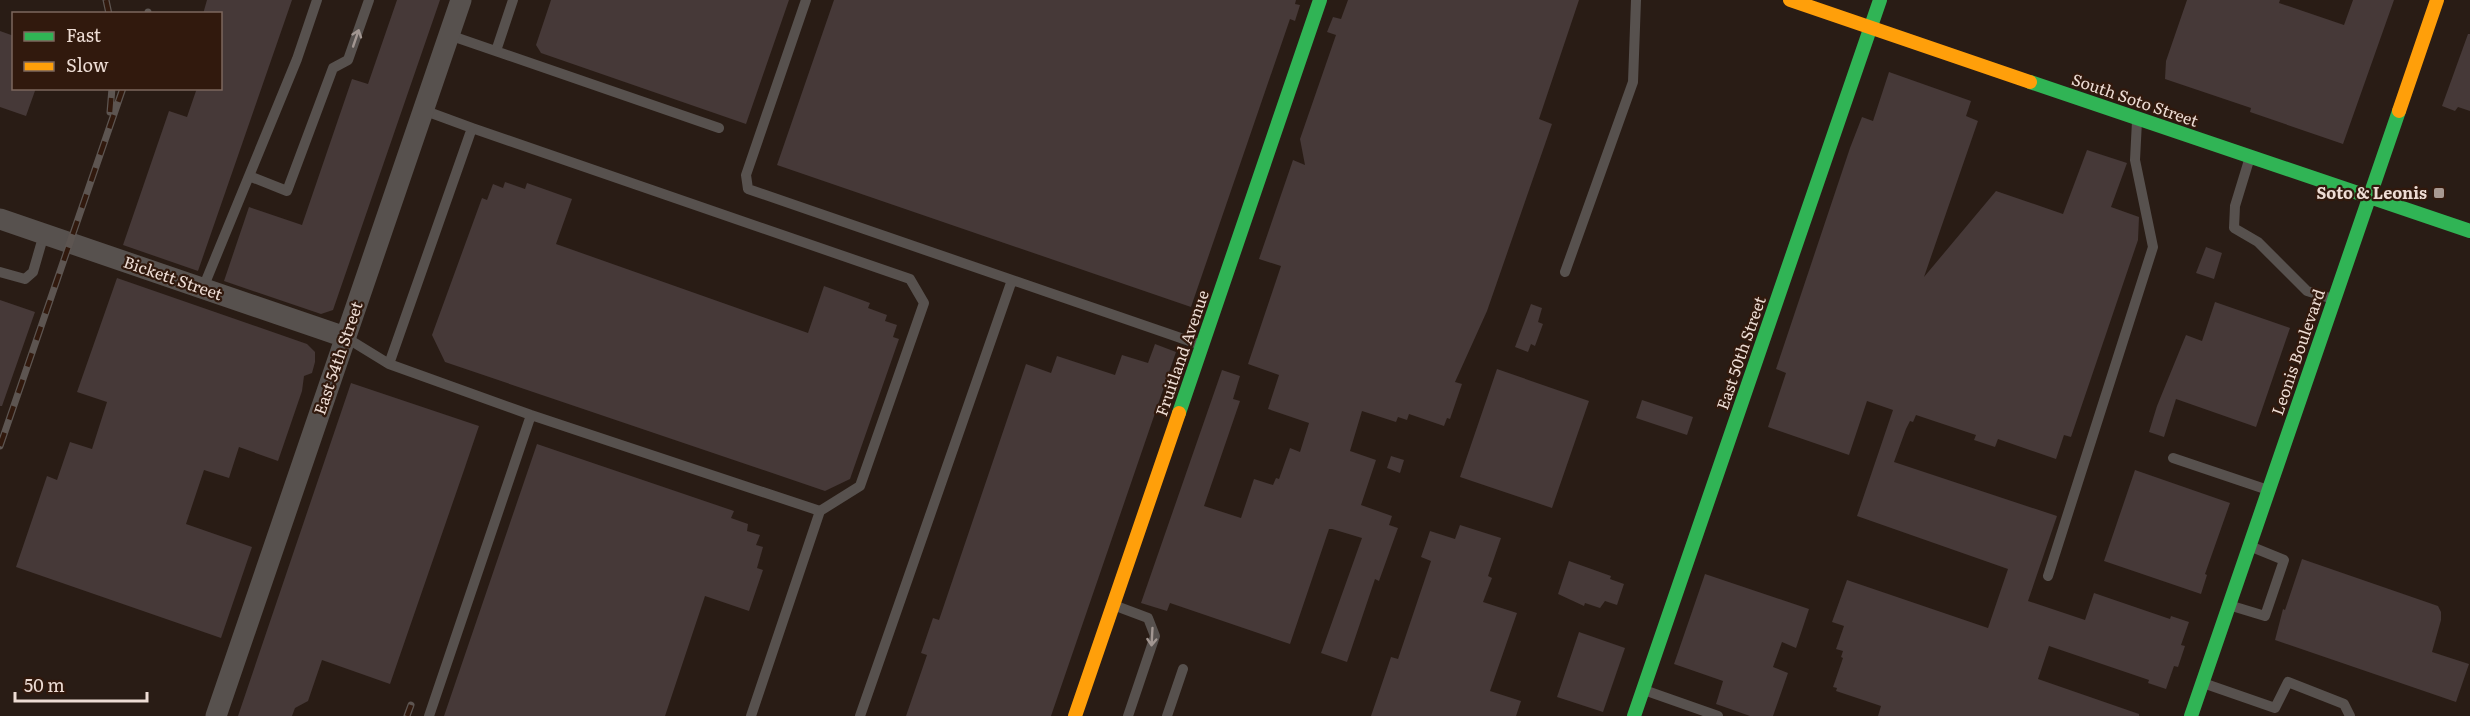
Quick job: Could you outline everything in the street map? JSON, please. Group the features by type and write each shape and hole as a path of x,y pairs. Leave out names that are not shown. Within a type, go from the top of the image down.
{"street":[{"name":"East 54th Street","path":"216,716 461,0"},
{"name":"Fruitland Avenue","path":"1075,716 1320,0"},
{"name":"South Soto Street","path":"1790,0 1823,6 1870,28 2470,231"},
{"name":"East 50th Street","path":"1634,716 1880,0"},
{"name":"Leonis Boulevard","path":"2191,716 2437,0"},
{"name":"Bickett Street","path":"0,219 345,337"}],"lane":[{"path":"203,288 297,59 317,0"},
{"path":"249,176 287,191 333,68 348,60 369,0"},
{"path":"496,51 513,0"},
{"path":"806,0 747,175 748,189 1202,346"},
{"path":"1565,272 1633,82 1636,0"},
{"path":"449,35 719,128"},
{"path":"423,110 910,279 924,303 860,486 820,511 751,716"},
{"path":"2048,576 2154,248 2135,160 2137,118"},
{"path":"389,364 472,128"},
{"path":"2250,156 2235,206 2234,228 2258,242 2307,291 2333,300"},
{"path":"0,272 25,279 33,272 44,234"},
{"path":"860,716 1012,280"},
{"path":"345,337 389,364 531,415 820,511"},
{"path":"429,716 531,415"},
{"path":"2173,458 2268,490"},
{"path":"2229,605 2265,616 2284,560 2249,546"},
{"path":"1113,605 1148,618 1155,636 1128,716"},
{"path":"1167,716 1183,669"},
{"path":"2203,683 2275,708 2288,682 2344,704 2350,716"},
{"path":"1643,690 1718,716"}],"building":[{"path":"207,0 292,0 198,271 123,245 169,111 187,117 196,90 222,90 222,12 204,12"},
{"path":"397,0 440,0 333,310 321,314 224,281 249,207 302,225 352,79 368,84"},
{"path":"551,0 789,0 746,124 541,53 536,45"},
{"path":"834,0 1296,0 1295,4 1300,5 1295,21 1290,19 1191,307 777,165"},
{"path":"1348,0 1579,0 1539,119 1552,124 1487,311 1455,382 1462,384 1450,419 1447,418 1444,426 1409,414 1407,420 1398,417 1396,422 1362,411 1350,451 1376,460 1361,505 1392,516 1389,525 1398,528 1379,581 1375,579 1347,662 1321,653 1362,538 1332,529 1329,529 1290,644 1170,603 1167,611 1141,603 1222,370 1240,376 1233,399 1240,401 1204,506 1241,518 1254,479 1273,485 1276,478 1279,479 1290,448 1300,452 1309,423 1268,409 1279,375 1248,364 1281,266 1259,259 1293,160 1305,165 1300,139 1336,35 1327,32 1333,17 1341,19"},
{"path":"2187,0 2280,0 2279,3 2344,25 2353,0 2394,0 2343,144 2250,112 2251,108 2165,79 2166,61"},
{"path":"0,31 12,35 12,90 35,90 26,116 0,107"},
{"path":"2468,34 2470,34 2470,111 2458,107 2455,111 2442,106"},
{"path":"1889,72 1971,101 1966,116 1978,121 1924,277 1996,191 2063,214 2087,150 2127,163 2111,207 2139,217 2138,240 2071,437 2064,435 2056,459 1998,439 1995,447 1974,440 1976,435 1916,415 1906,429 1894,462 2057,516 2028,601 2085,620 2094,593 2170,619 2171,616 2189,622 2181,645 2185,646 2178,667 2174,666 2166,689 2148,683 2149,680 2049,646 2038,679 2139,714 2139,716 1878,716 1881,706 1836,691 1837,688 1833,687 1843,658 1841,657 1843,651 1836,649 1844,626 1832,622 1847,580 1988,628 2008,569 1857,516 1893,410 1867,401 1849,455 1768,427 1786,373 1776,369 1850,148 1862,117 1873,121"},
{"path":"505,182 525,189 527,183 572,199 556,244 808,333 824,286 870,303 868,308 887,315 885,321 897,325 893,337 899,339 850,479 825,491 445,362 432,335 482,198 487,200 493,184 503,188"},
{"path":"2206,247 2222,253 2214,279 2196,273"},
{"path":"117,278 307,344 315,352 312,373 304,376 302,391 278,461 239,447 229,478 204,470 186,524 252,547 221,638 16,567 47,476 57,480 70,442 92,449 107,402 77,392"},
{"path":"0,300 35,312 2,406 0,406"},
{"path":"2215,302 2290,328 2256,427 2176,399 2164,437 2149,432 2186,335 2202,341"},
{"path":"1531,304 1542,308 1538,322 1543,324 1535,346 1531,344 1528,352 1515,347"},
{"path":"1155,344 1176,352 1051,716 906,716 927,655 921,653 933,618 939,620 1026,364 1051,373 1057,356 1115,375 1122,355 1148,363"},
{"path":"1497,369 1589,401 1552,508 1460,477"},
{"path":"351,383 479,426 390,684 322,660 308,701 295,708 292,716 238,716"},
{"path":"1642,400 1693,417 1687,435 1636,418"},
{"path":"537,444 734,511 731,518 748,524 747,531 760,535 756,545 763,547 757,568 763,570 749,611 705,596 665,716 444,716"},
{"path":"1391,456 1404,460 1400,473 1387,468"},
{"path":"2135,470 2230,503 2205,574 2207,575 2201,594 2104,561"},
{"path":"1460,525 1501,538 1488,576 1492,578 1483,602 1517,613 1490,691 1521,701 1516,716 1371,716 1391,657 1398,659 1431,561 1421,557 1430,531 1455,539"},
{"path":"2302,559 2438,606 2441,620 2432,652 2469,664 2456,702 2275,640 2283,609 2285,610"},
{"path":"1569,561 1611,576 1610,579 1624,584 1617,605 1605,601 1600,608 1585,603 1584,606 1558,594"},
{"path":"1705,574 1809,609 1796,648 1782,642 1773,667 1788,673 1773,716 1750,716 1716,704 1723,681 1674,664"},
{"path":"1579,632 1625,648 1603,712 1557,697"}],"railway":[{"path":"106,0 109,12"},
{"path":"110,112 112,90"},
{"path":"0,446 122,90"},
{"path":"407,716 411,705"}],"traffic: fast":[{"path":"1179,413 1320,0"},
{"path":"1634,716 1880,0"},
{"path":"2030,82 2470,231"},
{"path":"2191,716 2399,111"}],"traffic: slow":[{"path":"1790,0 2030,82"},
{"path":"2399,111 2437,0"},
{"path":"1075,716 1179,413"}],"place":[{"name":"Soto & Leonis","path":"2439,193"}]}
